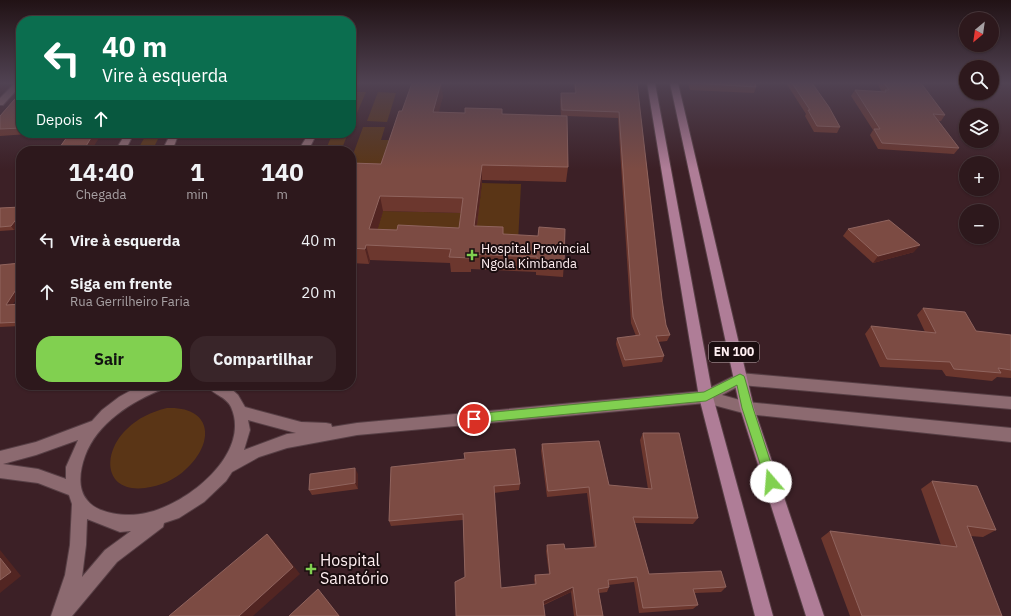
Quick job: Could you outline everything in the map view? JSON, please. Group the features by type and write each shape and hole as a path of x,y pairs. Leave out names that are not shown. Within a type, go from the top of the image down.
{"main road":[{"name":"EN 100","path":"657,112 666,157 706,397 764,616"},
{"name":"EN 100","path":"681,112 747,408 814,616"}],"street":[{"path":"706,397 740,379 1011,403"},
{"path":"146,390 134,395 114,409 96,426 81,446 74,468 73,489 80,505 78,545 74,575 60,616 111,556 162,518 187,505 210,488 228,468 238,448 242,429 240,412 234,398 224,390"},
{"path":"228,468 255,452 287,441 357,430 706,397 747,408 1011,435"},
{"path":"240,412 301,428 357,430"},
{"path":"0,458 18,455 96,426"},
{"path":"0,471 38,476 73,489"},
{"path":"80,505 100,517 114,523 137,524 162,518"}],"shaded area":[{"path":"371,112 390,112 387,122 367,121"},
{"path":"363,127 385,127 381,140 396,140 384,179 361,178 356,169 356,146"},
{"path":"144,138 158,138 154,146 140,146"},
{"path":"331,138 346,138 343,146 327,146"},
{"path":"482,183 521,184 518,242 475,241"},
{"path":"383,211 464,213 460,247 373,244"},
{"path":"167,408 182,409 193,413 201,420 205,428 205,438 202,448 195,459 182,473 162,484 145,488 131,488 121,484 114,478 111,469 113,449 119,438 131,425 140,419 156,411"}],"building":[{"path":"4,112 16,112 16,128 0,129 0,116"},
{"path":"399,112 465,113 465,112 502,112 502,114 567,116 568,167 482,165 474,226 503,227 503,234 538,236 539,227 565,229 564,262 537,260 537,257 470,254 470,258 449,257 451,249 366,245 365,249 356,248 356,163 381,164","holes":["380,196 463,198 459,228 398,225 397,230 369,229"]},
{"path":"612,112 640,112 662,299 666,325 670,335 656,336 664,356 625,360 617,338 640,335 633,317 619,112"},
{"path":"809,112 832,112 840,127 817,126"},
{"path":"869,112 943,112 945,115 933,114 959,148 882,143 874,129 880,129"},
{"path":"66,138 91,138 86,146 61,146"},
{"path":"16,207 16,220 11,226 0,227 0,208"},
{"path":"889,220 920,245 878,256 848,229"},
{"path":"16,263 16,290 6,305 16,304 16,322 0,323 0,265"},
{"path":"923,308 965,312 976,331 1011,335 1011,370 998,368 1001,373 954,369 950,362 887,359 871,326 936,333"},
{"path":"643,433 679,433 698,518 633,517 649,574 721,571 726,587 693,589 698,605 643,608 637,577 608,580 609,587 598,589 603,616 577,616 573,587 543,601 545,616 456,616 455,582 465,577 463,514 389,521 391,467 465,459 464,453 515,449 520,484 494,486 501,588 536,584 535,575 550,574 547,545 564,544 565,549 596,547 589,487 548,491 542,444 599,441 609,485 652,489"},
{"path":"355,468 355,483 309,490 310,474"},
{"path":"932,481 977,486 996,530 967,526 1002,616 862,616 830,531 957,547"},
{"path":"267,534 293,567 239,616 169,616"},
{"path":"0,558 11,572 0,580"},
{"path":"318,589 339,616 289,616"}],"place":[{"name":"Hospital Provincial Ngola Kimbanda","path":"472,255"},
{"name":"Hospital Sanatório","path":"311,569"}],"route":[{"path":"474,419 706,397 740,379 747,408 771,482"}]}
